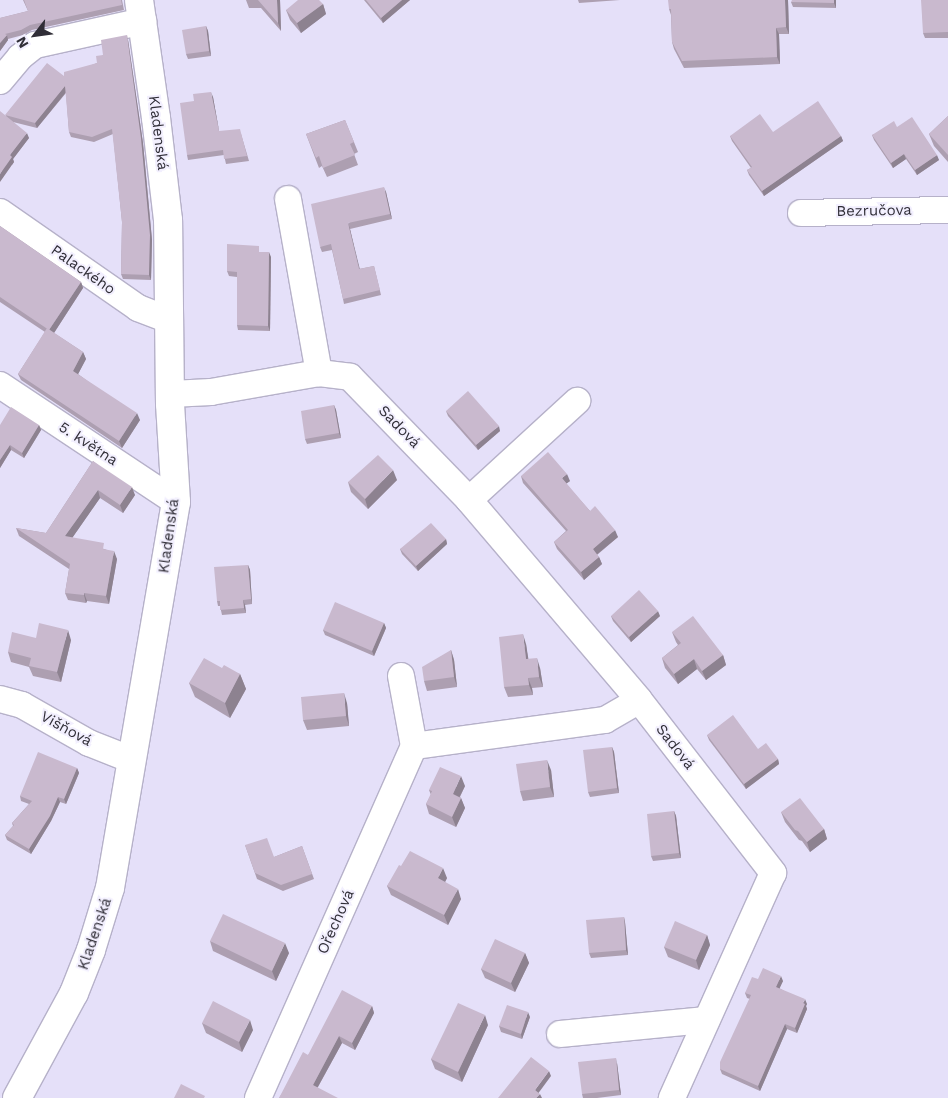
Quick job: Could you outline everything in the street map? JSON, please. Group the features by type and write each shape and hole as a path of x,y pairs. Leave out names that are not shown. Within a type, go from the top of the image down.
{"street":[{"path":"0,81 20,56 35,46 141,10"},
{"name":"Kladenská","path":"17,1098 56,1030 74,993 91,950 110,888 176,502 171,394 168,220 141,10"},
{"path":"288,200 319,373"},
{"name":"Bezručova","path":"801,213 948,210"},
{"name":"Palackého","path":"0,212 138,308 169,320"},
{"name":"Sadová","path":"171,394 211,392 319,373 350,377 470,500 639,700 773,873 672,1098"},
{"name":"5. května","path":"0,386 176,502"},
{"path":"470,500 577,400"},
{"path":"401,676 414,746 605,720 639,700"},
{"name":"Višňová","path":"0,699 22,705 89,743 132,760"},
{"name":"Ořechová","path":"258,1098 414,746"},
{"path":"560,1034 706,1020"}],"building":[{"path":"24,0 121,0 122,5 30,25 21,30 5,34 7,35 0,43 0,18 28,11"},
{"path":"258,0 277,0 278,23"},
{"path":"298,0 319,0 323,4 297,23 286,10"},
{"path":"366,0 402,0 381,18"},
{"path":"668,0 785,0 786,27 776,28 777,57 682,61 672,42 671,9 669,9"},
{"path":"792,0 834,0 834,3 791,2"},
{"path":"921,0 948,0 948,32 923,33"},
{"path":"206,26 209,51 186,54 182,30"},
{"path":"127,35 141,138 150,235 149,275 121,274 122,222 112,129 92,137 69,132 65,86 35,123 5,115 47,63 64,76 64,72 97,63 96,56 103,55 101,40"},
{"path":"211,92 219,131 240,129 247,156 224,159 223,150 187,155 180,103 194,101 193,94"},
{"path":"818,101 841,136 762,191 747,170 752,167 730,136 760,114 773,132"},
{"path":"0,111 27,133 10,155 12,157 0,174"},
{"path":"948,116 948,155 929,134"},
{"path":"912,117 937,155 915,170 904,154 891,163 872,135 894,121 897,127"},
{"path":"345,120 354,142 350,144 355,155 323,168 319,156 316,158 306,134"},
{"path":"384,187 390,214 348,223 359,269 374,266 380,290 343,299 331,244 320,247 311,204"},
{"path":"0,226 81,282 49,330 0,297"},
{"path":"227,244 259,246 259,252 269,252 268,326 237,325 237,272 227,271"},
{"path":"47,328 83,352 73,371 137,413 119,441 18,374"},
{"path":"468,391 499,426 476,445 446,411"},
{"path":"334,405 339,433 305,439 301,411"},
{"path":"11,407 39,425 22,453 10,445 0,460 0,425"},
{"path":"548,452 567,474 562,478 590,511 595,506 615,530 593,549 599,557 581,572 554,542 568,530 521,476"},
{"path":"378,455 393,470 365,499 348,482"},
{"path":"93,461 132,487 120,505 98,490 65,536 104,543 103,549 114,551 106,596 65,593 70,564 16,528 46,533"},
{"path":"431,523 446,539 416,566 400,549"},
{"path":"248,565 251,599 243,600 244,608 220,610 220,601 217,601 214,567"},
{"path":"639,590 658,611 629,637 611,616"},
{"path":"335,602 384,623 372,651 323,630"},
{"path":"693,616 723,655 702,671 694,659 674,674 662,658 681,643 672,632"},
{"path":"39,623 68,630 57,672 29,666 31,658 8,652 12,632 36,638"},
{"path":"523,634 526,659 537,658 539,677 528,678 529,685 504,687 499,637"},
{"path":"451,650 454,677 424,681 422,667"},
{"path":"204,658 222,668 224,665 240,674 225,703 189,683"},
{"path":"344,693 346,716 303,720 301,697"},
{"path":"733,715 758,749 766,743 778,759 744,784 707,735"},
{"path":"612,747 617,788 588,792 583,750"},
{"path":"38,752 77,768 64,799 58,797 50,816 29,849 5,835 14,825 12,823 32,801 20,796"},
{"path":"547,760 550,787 520,791 516,764"},
{"path":"440,767 461,776 453,794 461,798 452,817 426,804 432,791 429,790"},
{"path":"800,798 824,829 807,842 781,812"},
{"path":"674,811 679,853 651,856 647,814"},
{"path":"267,838 274,857 302,846 312,874 281,885 255,873 245,845"},
{"path":"410,851 443,868 438,878 458,889 444,915 387,886 399,865 401,866"},
{"path":"223,914 285,943 272,971 210,941"},
{"path":"624,917 626,950 589,953 586,920"},
{"path":"675,921 707,935 696,960 664,947"},
{"path":"495,939 525,953 511,983 481,969"},
{"path":"763,968 781,976 776,987 805,999 803,1003 805,1004 795,1028 785,1024 758,1086 720,1069 720,1062 751,995 745,993 752,977 758,979"},
{"path":"342,990 372,1006 352,1043 339,1036 313,1085 338,1098 279,1098 303,1052 308,1055"},
{"path":"213,1001 250,1020 239,1042 202,1023"},
{"path":"458,1003 485,1015 458,1072 431,1059"},
{"path":"507,1005 528,1012 521,1034 499,1026"},
{"path":"531,1057 549,1071 535,1090 540,1094 536,1098 498,1098"},
{"path":"616,1058 619,1090 582,1094 578,1062"},
{"path":"181,1084 205,1096 204,1098 174,1098"}]}
